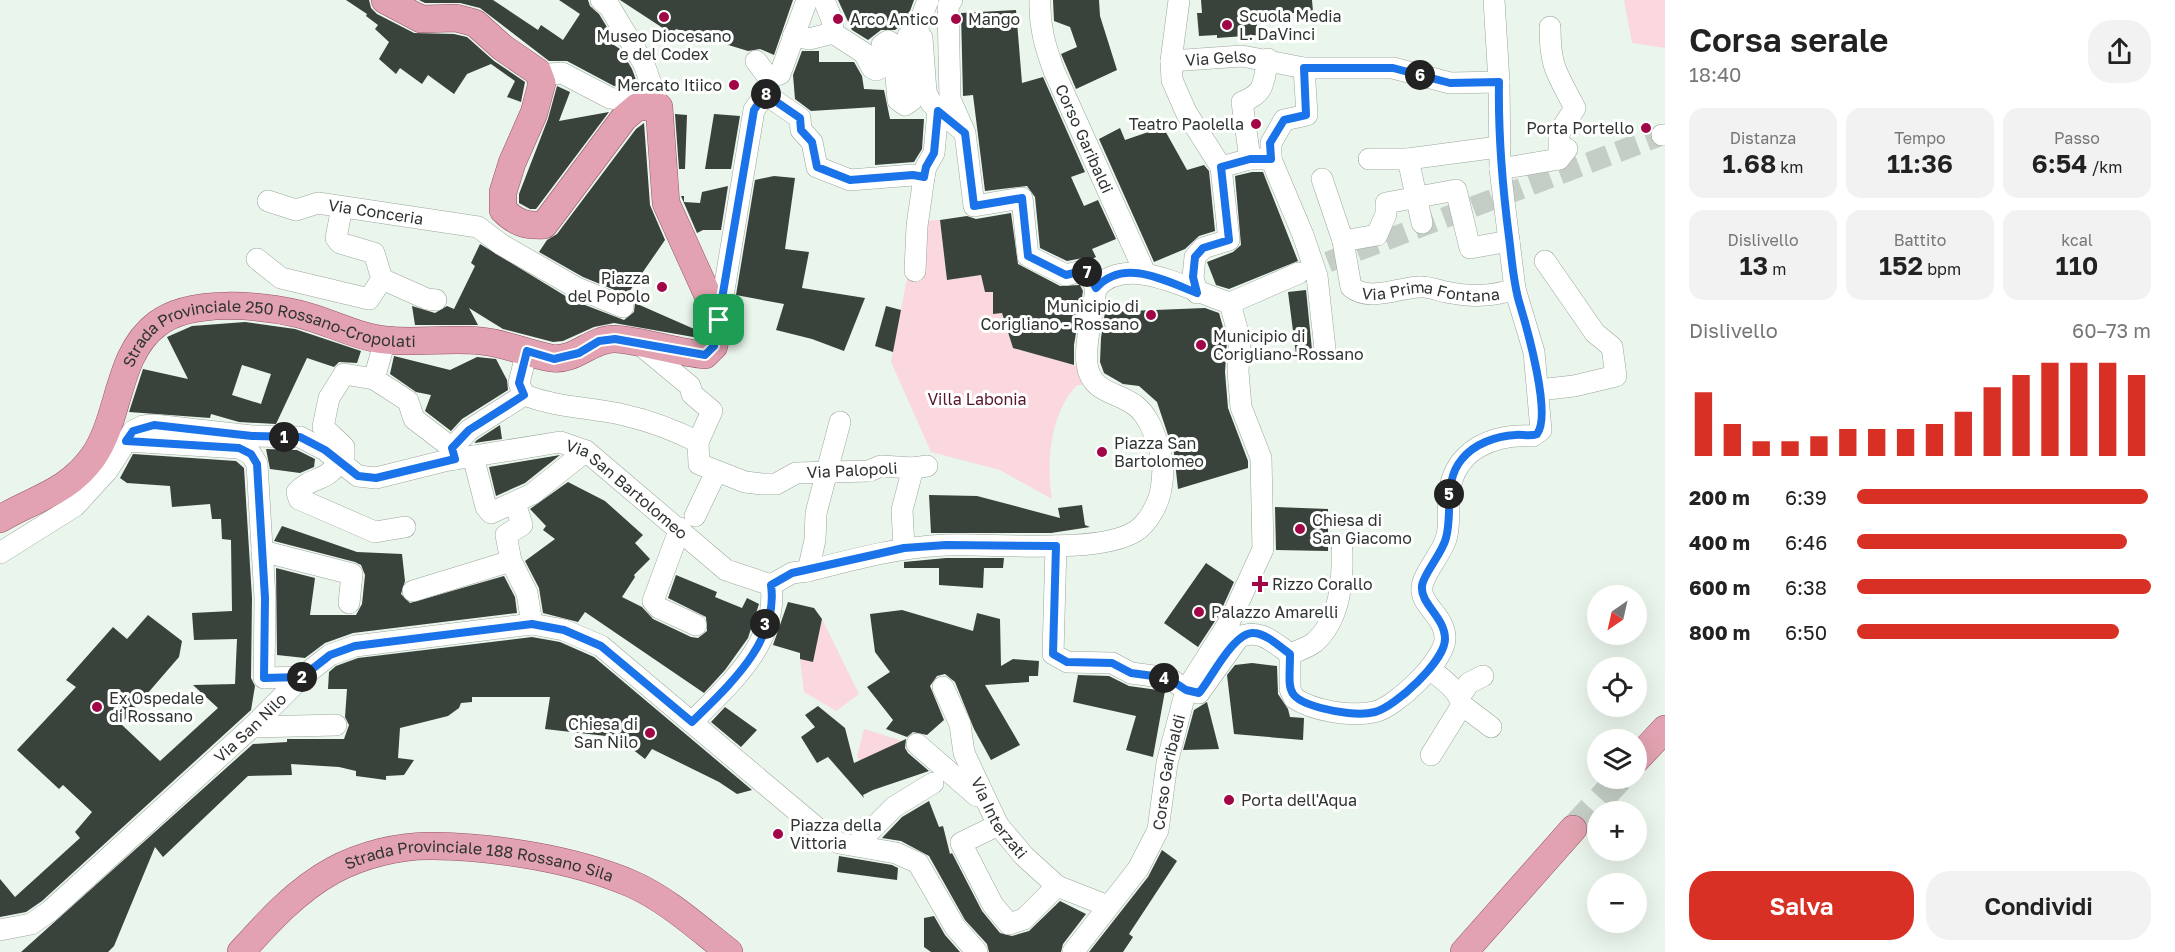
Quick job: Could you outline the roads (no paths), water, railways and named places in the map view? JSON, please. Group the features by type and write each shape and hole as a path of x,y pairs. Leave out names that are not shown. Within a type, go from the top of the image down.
{"main road":[{"path":"385,0 421,19 456,18 474,23 503,48 538,72 542,83 534,113 512,163 503,192 503,210 513,220 527,226 544,225 624,118 648,107 666,203 719,320 714,346 705,355 615,339 599,341 579,353 554,359 527,351"},
{"name":"Strada Provinciale 250 Rossano-Cropolati","path":"0,519 47,497 64,486 94,456 136,349 156,324 170,316 193,309 217,307 270,309 300,314 385,340 484,341 527,351"},
{"path":"1647,748 1665,729"},
{"path":"1464,952 1573,829"},
{"name":"Strada Provinciale 188 Rossano Sila","path":"241,952 295,895 334,869 381,852 431,846 505,853 582,867 623,881 670,905 729,952"}],"street":[{"path":"550,74 562,74 610,98 635,102 648,107 656,93 644,64 609,6 601,0"},
{"path":"719,320 754,110 767,86 780,74 807,0"},
{"path":"824,0 832,20 833,33"},
{"path":"793,36 809,39 833,33 864,53 872,68 876,70 882,67 882,45 888,41 893,44 898,100 905,105 910,104 912,98 908,36 916,32 928,0"},
{"path":"952,0 948,6 950,99 965,133 974,206 1022,198 1028,256 1066,275 1086,270 1096,288 1086,362 1089,375 1097,387 1135,405 1149,420 1161,453 1164,469 1160,495 1153,512 1137,531 1104,541 1056,546 946,545 904,548 792,573 771,585 773,600 760,640 748,664 692,722 839,843 896,853 918,863 955,927 977,952"},
{"name":"Corso Garibaldi","path":"1040,0 1039,18 1043,41 1054,71 1145,273"},
{"path":"1179,0 1172,80 1186,112 1221,167 1229,240 1203,248 1195,257 1193,277 1197,293"},
{"path":"1290,654 1290,689 1294,698 1328,710 1348,713 1375,712 1390,704 1430,669 1440,657 1445,639 1438,616 1422,594 1422,583 1437,561 1447,538 1449,494 1461,459 1490,439 1537,434 1542,424 1534,351 1515,289 1500,169 1499,82 1494,0"},
{"path":"1550,27 1550,53 1555,73 1575,108 1559,133 1559,159"},
{"path":"916,32 922,38 926,92 938,111 965,133"},
{"name":"Via Gelso","path":"1172,61 1242,56 1268,59 1304,68 1393,68 1450,83 1499,82"},
{"name":"Via Gelso","path":"1261,159 1242,102 1257,96 1261,91 1268,59"},
{"path":"756,61 767,86 800,118 801,130 812,142 817,167 850,180 913,175 924,177"},
{"path":"1221,167 1261,159 1284,120 1306,115 1304,68"},
{"path":"915,271 917,226 924,177 926,167 934,153 938,111"},
{"path":"1500,169 1559,159 1567,151 1569,133 1576,120"},
{"path":"1369,159 1408,159 1498,147"},
{"path":"1261,159 1308,252 1317,276 1325,349"},
{"path":"1408,159 1422,223"},
{"name":"Via Prima Fontana","path":"1322,179 1342,241 1351,287 1358,292 1372,294 1421,286 1463,296 1492,297 1515,289"},
{"path":"1342,241 1377,235 1386,214 1386,203 1456,190 1470,248 1481,248 1509,240"},
{"name":"Via Conceria","path":"268,201 296,210 318,203 436,218 478,227 502,245 577,288 623,307"},
{"path":"342,207 336,238 340,243 374,253 382,279 427,299 436,300"},
{"path":"485,232 513,220"},
{"path":"257,259 280,278 369,299 382,279"},
{"path":"1539,390 1574,386 1616,376 1612,347 1595,333 1545,261"},
{"path":"1096,288 1113,275 1145,273 1230,303 1299,273"},
{"name":"Corso Garibaldi","path":"1073,952 1138,869 1158,830 1167,763 1186,690 1230,621 1263,549 1261,458 1241,407 1238,371 1240,340 1230,303"},
{"path":"374,379 385,340"},
{"path":"460,455 469,430 524,395 572,409 601,411 660,424 698,442 712,411 693,394 690,386 638,343"},
{"path":"524,395 519,383 527,351"},
{"path":"405,526 375,532 299,499 297,492 302,486 332,474 341,463 344,447 323,427 329,398 344,374 374,379 408,401 414,419 460,455 491,513 532,494 586,452"},
{"path":"808,571 826,470 840,422"},
{"name":"Via San Bartolomeo","path":"0,553 75,506 108,471 133,431 154,425 252,436 300,437 319,446 358,476 376,478 460,455 560,442 586,452 687,522 726,570 771,585"},
{"path":"126,441 239,448 251,454 257,464 262,551 264,678 302,677"},
{"name":"Via Palopoli","path":"698,442 699,464 745,482 762,484 776,484 796,473 826,470 869,471 880,466 920,467 902,510 904,548"},
{"path":"696,625 659,608 653,601 687,522 716,472"},
{"path":"515,503 522,525 506,535 511,561 527,593 532,624"},
{"path":"1056,546 1053,654 1067,662 1112,663 1131,673 1168,678 1186,690 1199,693 1239,638 1247,634 1265,637 1290,654"},
{"path":"1290,654 1315,642 1334,615 1343,581 1342,550"},
{"path":"262,551 352,574 349,603"},
{"path":"413,591 511,561"},
{"name":"Via San Nilo","path":"0,930 31,924 50,911 252,727 302,677 330,655 355,646 532,624 564,630 601,646 692,722"},
{"path":"1430,669 1461,701 1491,727"},
{"path":"1431,755 1469,683 1483,676"},
{"name":"Via Interzati","path":"943,687 960,724 964,753 983,798 998,825 1024,856 1057,886 1108,906"},
{"path":"252,727 336,724"},
{"path":"917,744 963,781 970,792 983,798"},
{"path":"856,845 894,807 933,783"},
{"path":"998,825 960,843 993,905 1009,924 1023,919 1057,886"}],"tunnel":[{"path":"1299,273 1662,135"},
{"path":"1573,829 1610,789"}],"place":[{"name":"Museo Diocesano e del Codex","path":"664,17"},
{"name":"Arco Antico","path":"838,19"},
{"name":"Mango","path":"956,19"},
{"name":"Scuola Media L. DaVinci","path":"1227,25"},
{"name":"Mercato Itiico","path":"734,85"},
{"name":"Teatro Paolella","path":"1256,124"},
{"name":"Porta Portello","path":"1646,128"},
{"name":"Piazza del Popolo","path":"662,287"},
{"name":"Municipio di Corigliano - Rossano","path":"1151,315"},
{"name":"Municipio di Corigliano-Rossano","path":"1201,345"},
{"name":"Piazza San Bartolomeo","path":"1102,452"},
{"name":"Chiesa di San Giacomo","path":"1300,529"},
{"name":"Rizzo Corallo","path":"1260,584"},
{"name":"Palazzo Amarelli","path":"1199,612"},
{"name":"Ex Ospedale di Rossano","path":"97,707"},
{"name":"Chiesa di San Nilo","path":"650,733"},
{"name":"Porta dell'Aqua","path":"1229,800"},
{"name":"Piazza della Vittoria","path":"778,834"}],"park label":[{"name":"Villa Labonia","path":"977,399"}]}
